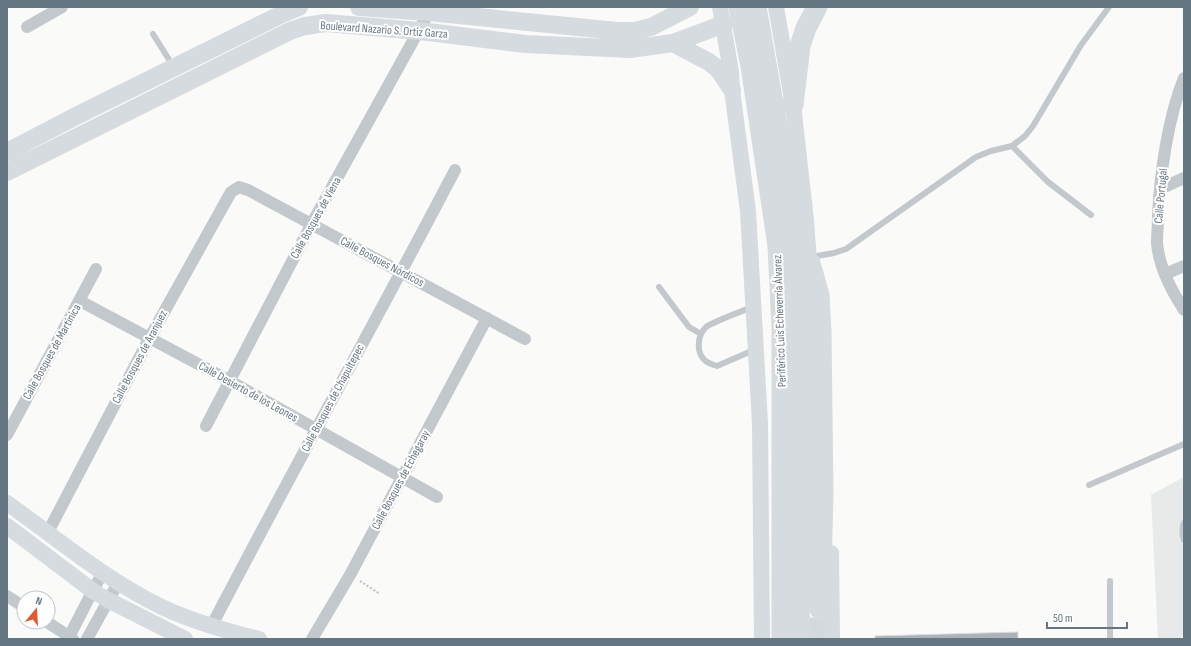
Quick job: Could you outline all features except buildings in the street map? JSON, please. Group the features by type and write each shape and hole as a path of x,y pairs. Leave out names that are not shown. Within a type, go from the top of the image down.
{"highway":[{"name":"Periférico Luis Echeverría Álvarez","path":"739,7 751,66 764,96 781,148 797,282 805,639"},
{"name":"Periférico Luis Echeverría Álvarez","path":"756,7 778,253 782,328 782,639"},
{"name":"Boulevard Nazario S. Ortiz Garza","path":"722,16 763,7"},
{"path":"793,105 800,46 806,28 817,7"},
{"path":"737,79 762,196 772,379 773,462 782,496"},
{"path":"810,260 819,295 821,332 822,495 820,610"},
{"path":"797,282 804,322 810,406"}],"main road":[{"path":"7,152 80,114 299,7"},
{"name":"Boulevard Nazario S. Ortiz Garza","path":"359,7 429,12 617,31 634,31 651,27 677,12 690,7"},
{"name":"Boulevard Nazario S. Ortiz Garza","path":"7,172 290,31 305,26 326,23 420,31 525,44 630,49 672,43 722,16"},
{"path":"672,43 709,62 719,70 737,79"},
{"path":"80,114 90,131"}],"street":[{"path":"27,27 62,7"},
{"path":"776,7 793,105 810,260 812,512 805,639"},
{"name":"Calle Bosques de Viena","path":"206,426 312,225 420,31 429,12"},
{"path":"722,16 737,79"},
{"path":"762,639 760,424 748,211 737,64 747,59 776,57 786,63"},
{"name":"Calle Portugal","path":"1184,78 1169,130 1160,189 1157,243 1165,274 1172,290 1184,310"},
{"name":"Calle Bosques de Chapultepec","path":"211,627 455,170"},
{"path":"1160,189 1184,178"},
{"name":"Calle Bosques Nórdicos","path":"239,187 248,190 525,339"},
{"name":"Calle Bosques de Aranjuez","path":"48,532 149,339 231,192 239,187"},
{"path":"1165,274 1184,266"},
{"name":"Calle Bosques de Martinica","path":"7,435 96,269"},
{"name":"Calle Desierto de los Leones","path":"80,301 230,381 437,497"},
{"path":"819,301 825,310 830,345 829,370 833,452 831,545 832,639"},
{"name":"Calle Bosques de Echegaray","path":"312,639 350,575 487,318"},
{"path":"7,503 118,583 164,608 211,627 259,639"},
{"path":"7,526 93,591 185,639"},
{"path":"56,628 70,638 103,572"},
{"path":"87,639 118,583"},
{"path":"7,596 16,602"}],"lane":[{"path":"810,260 846,249 976,157 991,151 1012,146 1025,136 1033,126 1081,45 1108,7"},
{"path":"153,34 174,68"},
{"path":"1012,146 1048,182 1091,215"},
{"path":"659,288 689,328 701,334"},
{"path":"754,307 707,325 701,334 698,344 700,356 706,363 717,366 756,349"},
{"path":"1089,485 1184,444"},
{"path":"1184,523 1182,534 1184,540"},
{"path":"1110,581 1110,639"}],"path":[{"path":"350,575 380,594"}],"shaded area":[{"path":"1184,477 1184,636 1178,639 1158,639 1151,495"}],"tunnel":[{"path":"818,639 820,609"}]}
